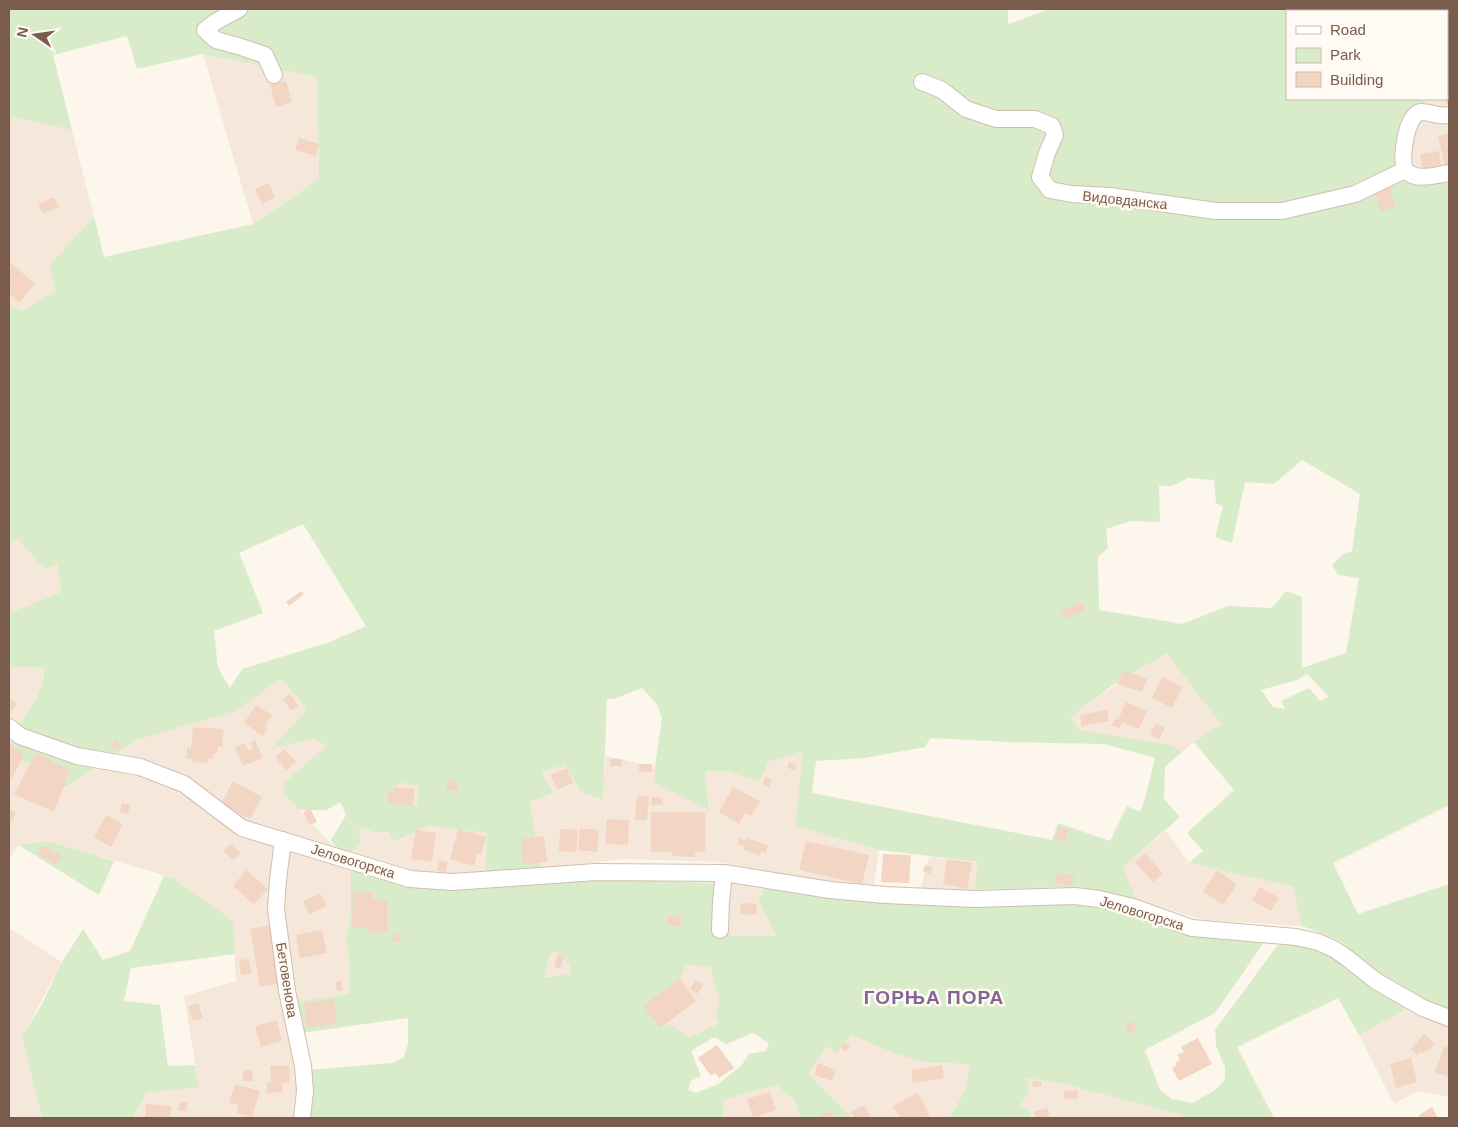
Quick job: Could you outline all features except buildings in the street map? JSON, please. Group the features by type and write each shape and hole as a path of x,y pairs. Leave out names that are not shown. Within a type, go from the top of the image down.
{"street":[{"path":"239,9 205,30 216,40 264,56 274,75"},
{"name":"Видовданска","path":"922,82 942,90 966,109 996,119 1035,119 1052,126 1055,135 1040,177 1050,190 1065,193 1110,196 1216,211 1282,211 1355,194 1405,170"},
{"path":"1449,115 1436,116 1420,112 1415,115 1403,149 1402,165 1412,176 1417,177 1449,173"},
{"name":"Јеловогорска","path":"9,727 20,736 77,756 140,767 184,784 242,828 410,879 453,882 596,872 724,873 830,890 885,895 976,898 1075,896 1099,899 1133,907 1192,928 1279,935 1318,942 1334,949 1376,982 1423,1008 1449,1018"},
{"name":"Бетовенова","path":"283,840 276,909 287,991 303,1066 305,1091 302,1118"},
{"path":"720,930 724,873"}],"shaded area":[{"path":"1449,37 1449,178 1387,181 1426,100 1448,100"},
{"path":"203,54 317,77 319,179 253,224"},
{"path":"9,116 72,130 94,217 50,265 57,290 22,313 9,305"},
{"path":"17,538 44,569 57,563 61,592 9,613 9,544"},
{"path":"1166,653 1221,724 1182,752 1171,745 1079,730 1069,717 1153,660"},
{"path":"9,667 45,667 39,694 21,720 9,745"},
{"path":"281,679 307,709 272,748 316,738 327,746 285,782 283,794 339,852 358,830 363,828 373,832 389,832 396,842 428,826 487,833 485,876 417,875 351,853 351,911 346,941 350,964 350,994 295,1002 305,1118 133,1118 146,1093 199,1087 184,996 236,981 232,921 173,878 48,841 18,845 9,859 9,754 42,771 63,790 137,740 235,711"},
{"path":"804,751 795,826 879,850 873,891 717,862 621,859 541,871 530,802 553,793 542,772 565,763 581,791 602,800 606,756 655,767 655,783 709,809 705,771 727,771 759,782 767,762"},
{"path":"403,783 420,786 417,806 387,803 388,791"},
{"path":"1166,831 1189,863 1294,887 1302,926 1204,920 1136,899 1122,867"},
{"path":"929,857 978,862 974,890 920,891"},
{"path":"729,880 766,887 758,899 776,936 732,936 724,928"},
{"path":"9,928 62,962 22,1037 42,1118 9,1118"},
{"path":"555,951 568,963 572,974 543,977 550,953"},
{"path":"687,965 710,967 721,1003 715,1015 719,1023 689,1038 671,1025 660,1028 643,1006 680,978"},
{"path":"1409,992 1449,1010 1449,1097 1418,1091 1394,1104 1359,1035 1403,1011"},
{"path":"851,1035 896,1054 929,1063 971,1064 966,1091 951,1115 940,1118 852,1118 809,1075 826,1046"},
{"path":"1025,1078 1064,1084 1180,1114 1188,1118 1031,1118 1031,1112 1021,1105 1030,1091"},
{"path":"776,1085 794,1099 801,1118 723,1118 723,1100"}],"green space":[{"path":"9,9 1008,9 1008,24 1050,9 1445,9 1286,10 1286,100 1426,100 1387,180 1449,174 1449,805 1333,863 1358,914 1449,884 1449,1010 1409,992 1358,958 1341,941 1302,926 1294,887 1189,863 1203,851 1187,833 1234,790 1194,742 1221,724 1166,653 1112,686 1070,717 1079,730 1171,745 1182,752 1165,767 1164,799 1180,817 1123,867 1136,899 1062,887 974,890 978,862 879,850 795,826 803,751 768,762 759,782 727,771 705,771 709,810 655,783 655,767 662,717 656,703 642,688 614,699 607,699 603,800 581,792 565,764 542,772 553,793 530,802 541,871 485,876 487,833 428,826 395,842 389,832 373,832 363,828 358,830 361,841 351,853 339,852 331,840 346,815 340,802 327,810 299,810 283,794 285,782 326,746 315,738 271,749 307,709 281,679 235,711 137,740 62,790 42,771 9,754 12,738 39,692 45,667 9,667 9,613 61,592 57,564 44,569 17,538 9,544 9,305 22,312 57,290 49,265 94,217 104,257 253,224 319,179 317,77 203,54 137,69 127,36 53,55 72,130 9,116","holes":["1302,460 1360,494 1352,551 1342,555 1332,565 1338,575 1359,578 1346,653 1302,668 1302,597 1286,591 1272,608 1228,606 1182,624 1099,610 1098,557 1108,548 1106,529 1131,521 1160,522 1159,486 1172,486 1188,478 1214,480 1216,503 1223,507 1215,537 1232,543 1245,482 1274,484","303,524 366,626 330,642 242,669 230,688 218,668 214,631 263,613 239,553","1307,674 1329,697 1320,701 1309,688 1281,701 1285,709 1273,707 1261,690 1297,680","930,738 1104,744 1155,758 1140,812 1127,806 1110,841 1058,823 1052,840 812,793 816,761 864,758 925,747","403,783 419,786 417,805 387,803 388,791 394,791 394,787"]},
{"path":"48,841 114,861 99,895 18,845"},
{"path":"351,853 418,885 521,885 586,881 719,883 724,928 732,936 776,936 758,899 766,887 1084,898 1261,935 1263,944 1215,1013 1145,1050 1160,1090 1172,1099 1192,1103 1215,1090 1225,1080 1225,1067 1216,1046 1215,1030 1277,946 1288,941 1315,946 1405,1004 1403,1011 1359,1035 1338,998 1237,1047 1274,1118 1188,1118 1064,1084 1026,1078 1030,1091 1021,1105 1031,1113 1031,1118 940,1118 951,1115 965,1091 970,1064 929,1063 896,1054 851,1035 836,1053 826,1046 809,1074 852,1118 801,1118 794,1099 776,1085 723,1100 723,1118 305,1118 308,1070 392,1063 404,1057 408,1044 408,1018 301,1033 294,1002 350,994 350,964 346,941 351,911","holes":["555,951 568,963 572,974 544,977 550,954","687,965 710,967 720,1003 715,1016 719,1023 689,1038 671,1024 660,1028 644,1006 680,978","753,1033 769,1043 766,1051 749,1054 741,1066 718,1084 696,1093 688,1090 691,1081 701,1076 691,1051 714,1037 726,1044"]},
{"path":"164,876 173,878 233,921 235,954 131,968 124,1001 160,1005 168,1066 195,1065 199,1087 146,1093 133,1118 42,1118 22,1037 42,1004 62,962 83,929 103,960 130,951"}],"district":[{"name":"ГОРЊА ПОРА","path":"934,997"}]}
